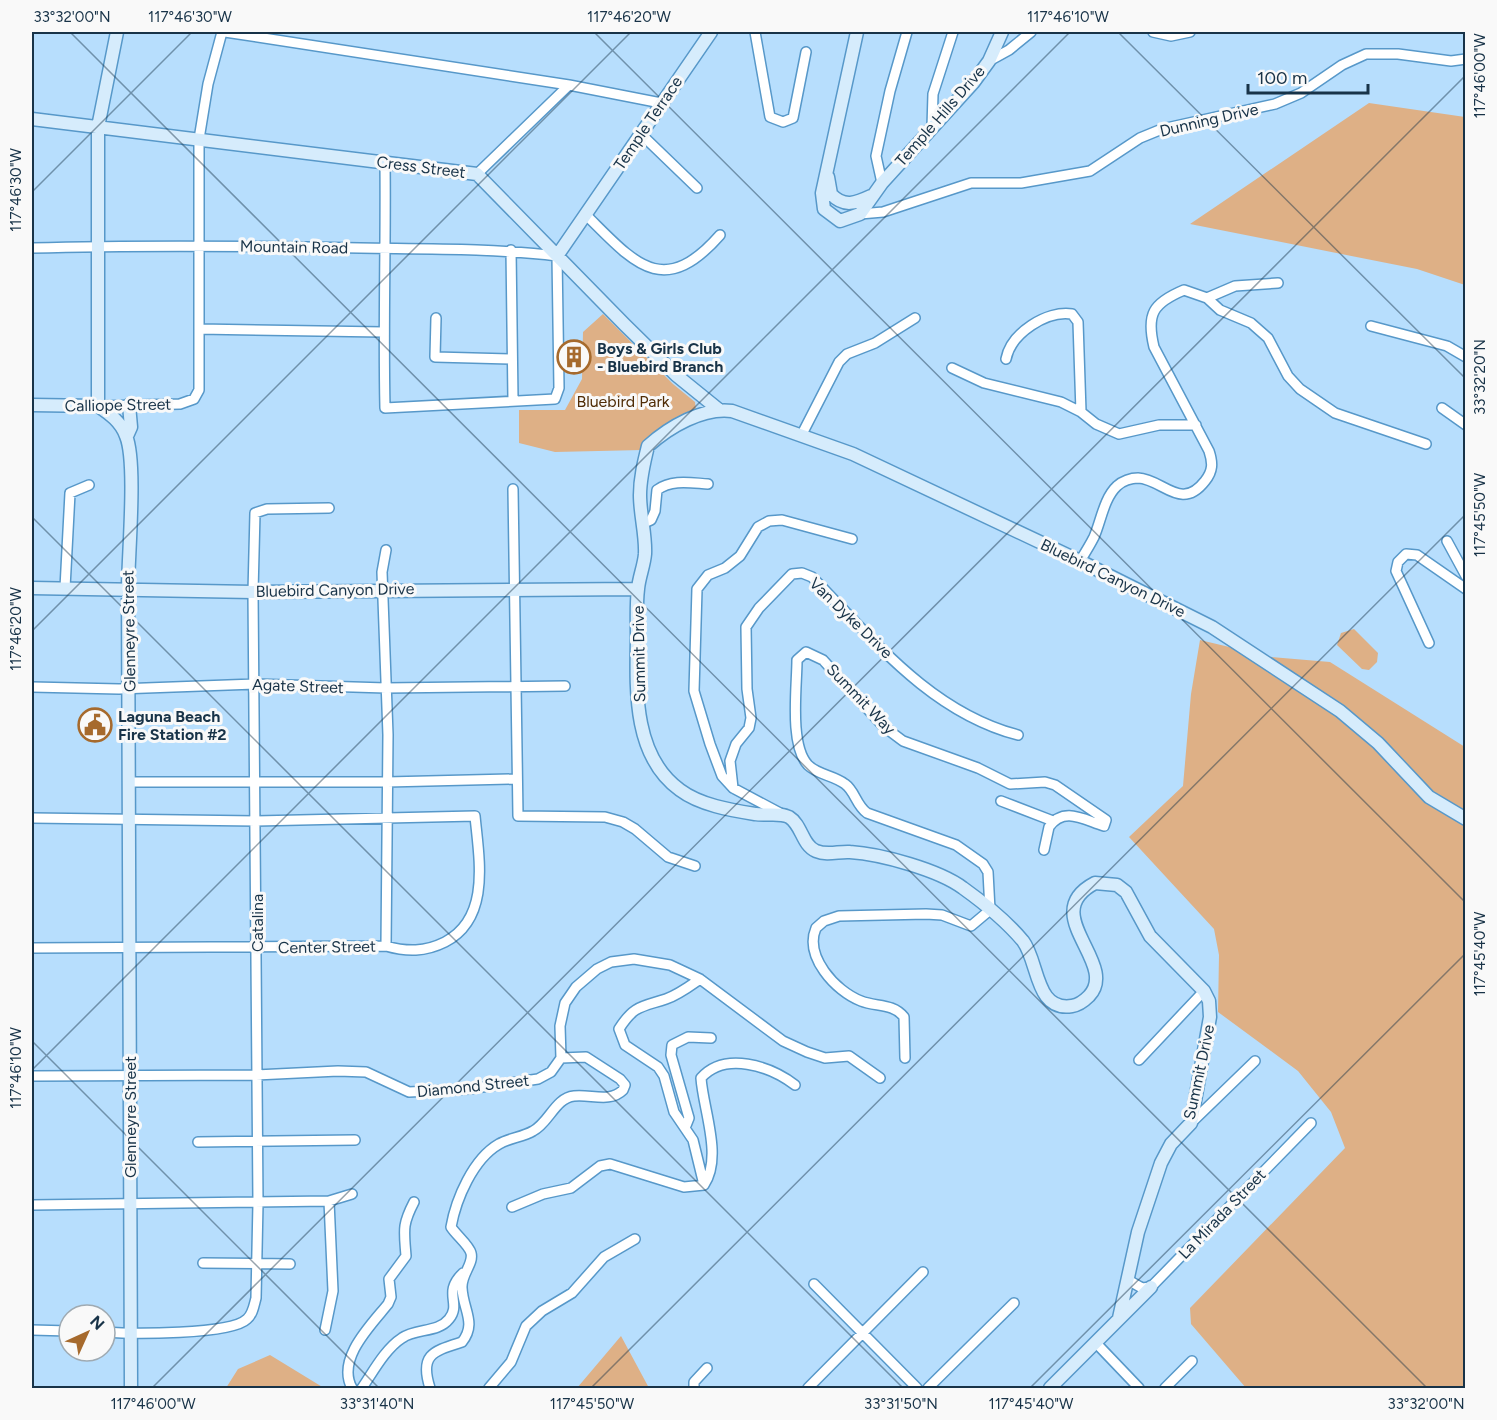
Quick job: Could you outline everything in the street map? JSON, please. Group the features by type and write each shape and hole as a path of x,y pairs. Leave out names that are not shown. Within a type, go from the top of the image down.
{"street":[{"path":"117,32 98,127 98,406 115,418 127,436"},
{"path":"383,332 199,329 199,139 202,108 223,32 569,85 661,103"},
{"name":"Temple Terrace","path":"556,256 711,32"},
{"path":"755,32 770,117 783,122 793,118 806,52"},
{"path":"857,32 822,193 824,209 840,220 860,214"},
{"path":"882,183 876,156 890,92 907,32"},
{"path":"932,127 933,94 953,32"},
{"name":"Temple Hills Drive","path":"860,214 882,183 973,83 989,61 1002,32"},
{"path":"989,61 1009,50 1031,32"},
{"path":"1153,32 1171,36 1190,32"},
{"name":"Dunning Drive","path":"860,214 883,212 971,183 1021,183 1090,171 1140,138 1162,129 1275,104 1301,93 1342,65 1366,54 1390,53 1451,61 1466,59"},
{"path":"477,174 569,85"},
{"name":"Cress Street","path":"32,119 477,174 676,375 718,409"},
{"path":"641,134 697,188"},
{"path":"386,162 383,332 385,408 513,399 552,400 559,388 556,256"},
{"path":"828,170 828,186 836,199 854,204 872,196 883,212"},
{"path":"585,214 625,253 642,266 655,269 683,266 708,248 720,234"},
{"name":"Mountain Road","path":"32,248 198,245 511,250 556,256"},
{"path":"511,250 513,399"},
{"path":"1208,298 1234,286 1278,283"},
{"path":"1080,561 1093,540 1108,498 1116,487 1126,480 1138,478 1150,481 1173,493 1192,492 1209,477 1213,463 1196,425 1154,347 1151,317 1156,306 1167,297 1184,290 1208,298 1220,310 1251,323 1268,338 1288,376 1315,400 1335,413 1426,444"},
{"path":"1006,359 1008,348 1026,329 1063,312 1072,314 1078,322 1081,412"},
{"path":"436,318 435,357 512,359"},
{"path":"801,435 839,362 847,354 875,343 915,318"},
{"path":"1371,326 1446,346 1466,357"},
{"name":"Calliope Street","path":"32,405 98,406 184,403 194,399 200,390 199,329"},
{"path":"952,368 984,383 1061,402 1081,412 1096,424 1119,434 1160,425 1196,425"},
{"name":"Glenneyre Street","path":"129,405 131,426 127,436 131,459 128,589 131,1389"},
{"path":"1442,408 1466,425"},
{"name":"Bluebird Canyon Drive","path":"718,409 732,411 862,458 1080,561 1212,627 1340,711 1378,743 1429,797 1466,819"},
{"name":"Summit Drive","path":"718,409 677,425 648,446 640,494 645,555 638,589 636,686 642,726 654,762 672,785 695,801 755,814 782,814"},
{"path":"642,524 651,520 655,511 657,490 663,485 672,482 708,484"},
{"path":"65,588 70,493 89,485"},
{"path":"513,489 515,779 518,816 605,817 623,822 635,829 668,857 695,866"},
{"name":"Catalina","path":"130,1333 225,1330 247,1320 253,1310 258,1203 255,513 267,509 329,508"},
{"path":"852,539 782,520 769,520 758,527 740,556 725,568 708,575 697,589 694,691 722,776 733,788 795,822 814,851 825,854 850,852 936,873 964,888 1023,941 1047,998 1059,1006 1073,1006 1084,1001 1093,992 1097,979 1074,922 1073,909 1077,897 1095,883 1117,885 1126,892 1150,936 1204,991 1139,1060"},
{"path":"1447,541 1466,576"},
{"path":"386,550 382,589 386,688 386,946"},
{"path":"1429,642 1396,571 1398,562 1406,554 1417,555 1466,589"},
{"name":"Van Dyke Drive","path":"733,788 730,761 736,744 749,728 751,718 747,689 746,627 759,608 792,574 802,573 812,577 925,689 968,716 1018,735"},
{"name":"Bluebird Canyon Drive","path":"32,588 254,592 382,589 638,589"},
{"name":"Summit Way","path":"990,910 988,872 983,864 956,845 867,813 845,784 818,772 807,764 797,743 797,660 800,654 806,652 823,660 884,726 903,741 978,768 1010,784 1045,782 1054,785 1087,808 1104,816 1107,824 1104,826 1074,815 1063,815 1053,821"},
{"name":"Agate Street","path":"32,687 255,684 386,688 565,686"},
{"path":"130,782 387,782 515,779"},
{"path":"1001,801 1053,821 1045,837 1044,850"},
{"name":"Center Street","path":"32,948 386,946 417,951 435,947 452,938 467,924 477,906 479,882 475,816 387,819"},
{"path":"32,818 387,819"},
{"path":"905,1058 904,1017 894,1008 862,1002 853,997 824,970 812,946 816,928 824,921 839,916 942,915 971,926 990,910"},
{"path":"362,1389 387,1352 402,1338 442,1326 449,1319 454,1306 452,1289 454,1281 471,1263 471,1252 451,1227 454,1210 479,1163 495,1146 533,1131 564,1099 574,1096 608,1097 623,1090 625,1086 620,1078 586,1057 561,1058 560,1026 565,1003 585,977 597,969 611,962 634,959 670,965 700,979 783,1041 825,1058 849,1056 879,1078"},
{"path":"700,979 668,999 644,1004 634,1010 619,1029 625,1045 658,1067 664,1076 674,1112 693,1140 704,1185"},
{"name":"Summit Drive","path":"1119,1318 1138,1232 1161,1163 1171,1144 1191,1123 1210,1017 1209,1001 1204,991"},
{"path":"685,1128 689,1118 671,1054 672,1045 688,1037 711,1038"},
{"name":"Diamond Street","path":"32,1076 130,1077 366,1072 409,1092 469,1089 538,1079 551,1072 561,1058"},
{"path":"1191,1123 1255,1061"},
{"path":"704,1185 712,1167 707,1104 701,1078 714,1066 740,1064 766,1069 781,1075 795,1085"},
{"name":"La Mirada Street","path":"1151,1287 1311,1123"},
{"path":"198,1142 355,1140"},
{"path":"512,1207 543,1194 571,1188 600,1166 610,1164 684,1187 704,1185"},
{"path":"32,1205 258,1203 329,1200 352,1194"},
{"path":"325,1330 333,1291 329,1200"},
{"path":"352,1389 348,1372 357,1343 391,1297 389,1278 406,1256 402,1233 414,1202"},
{"path":"489,1389 511,1362 526,1326 542,1311 572,1293 604,1257 635,1239"},
{"path":"203,1263 290,1264"},
{"path":"808,1389 923,1272"},
{"path":"430,1389 427,1378 430,1356 434,1351 462,1342 471,1324 462,1289 463,1274"},
{"path":"1128,1280 1142,1288 1151,1287"},
{"path":"814,1284 917,1389"},
{"path":"1050,1389 1151,1287"},
{"path":"928,1389 1014,1303"},
{"path":"32,1330 57,1331"},
{"path":"117,1332 130,1333"},
{"path":"1096,1343 1139,1389"},
{"path":"1165,1389 1192,1361"},
{"path":"694,1389 693,1382 707,1368"}],"green space":[{"path":"1369,103 1465,117 1465,285 1417,269 1190,224"},
{"name":"Bluebird Park","path":"603,314 673,384 695,402 696,411 642,450 555,452 519,443 519,410 565,410 582,379 583,332"},
{"path":"1354,629 1378,653 1377,662 1369,670 1362,669 1337,645 1341,633"},
{"path":"1200,640 1271,657 1330,662 1465,747 1465,1388 1246,1388 1191,1324 1190,1308 1345,1148 1331,1112 1298,1071 1218,1012 1219,955 1214,929 1129,837 1183,786 1191,694"},
{"path":"621,1336 649,1388 577,1388"},
{"path":"270,1355 324,1388 226,1388 238,1369"}],"place":[{"name":"Boys & Girls Club - Bluebird Branch","path":"574,357"},
{"name":"Laguna Beach Fire Station #2","path":"95,725"}]}
